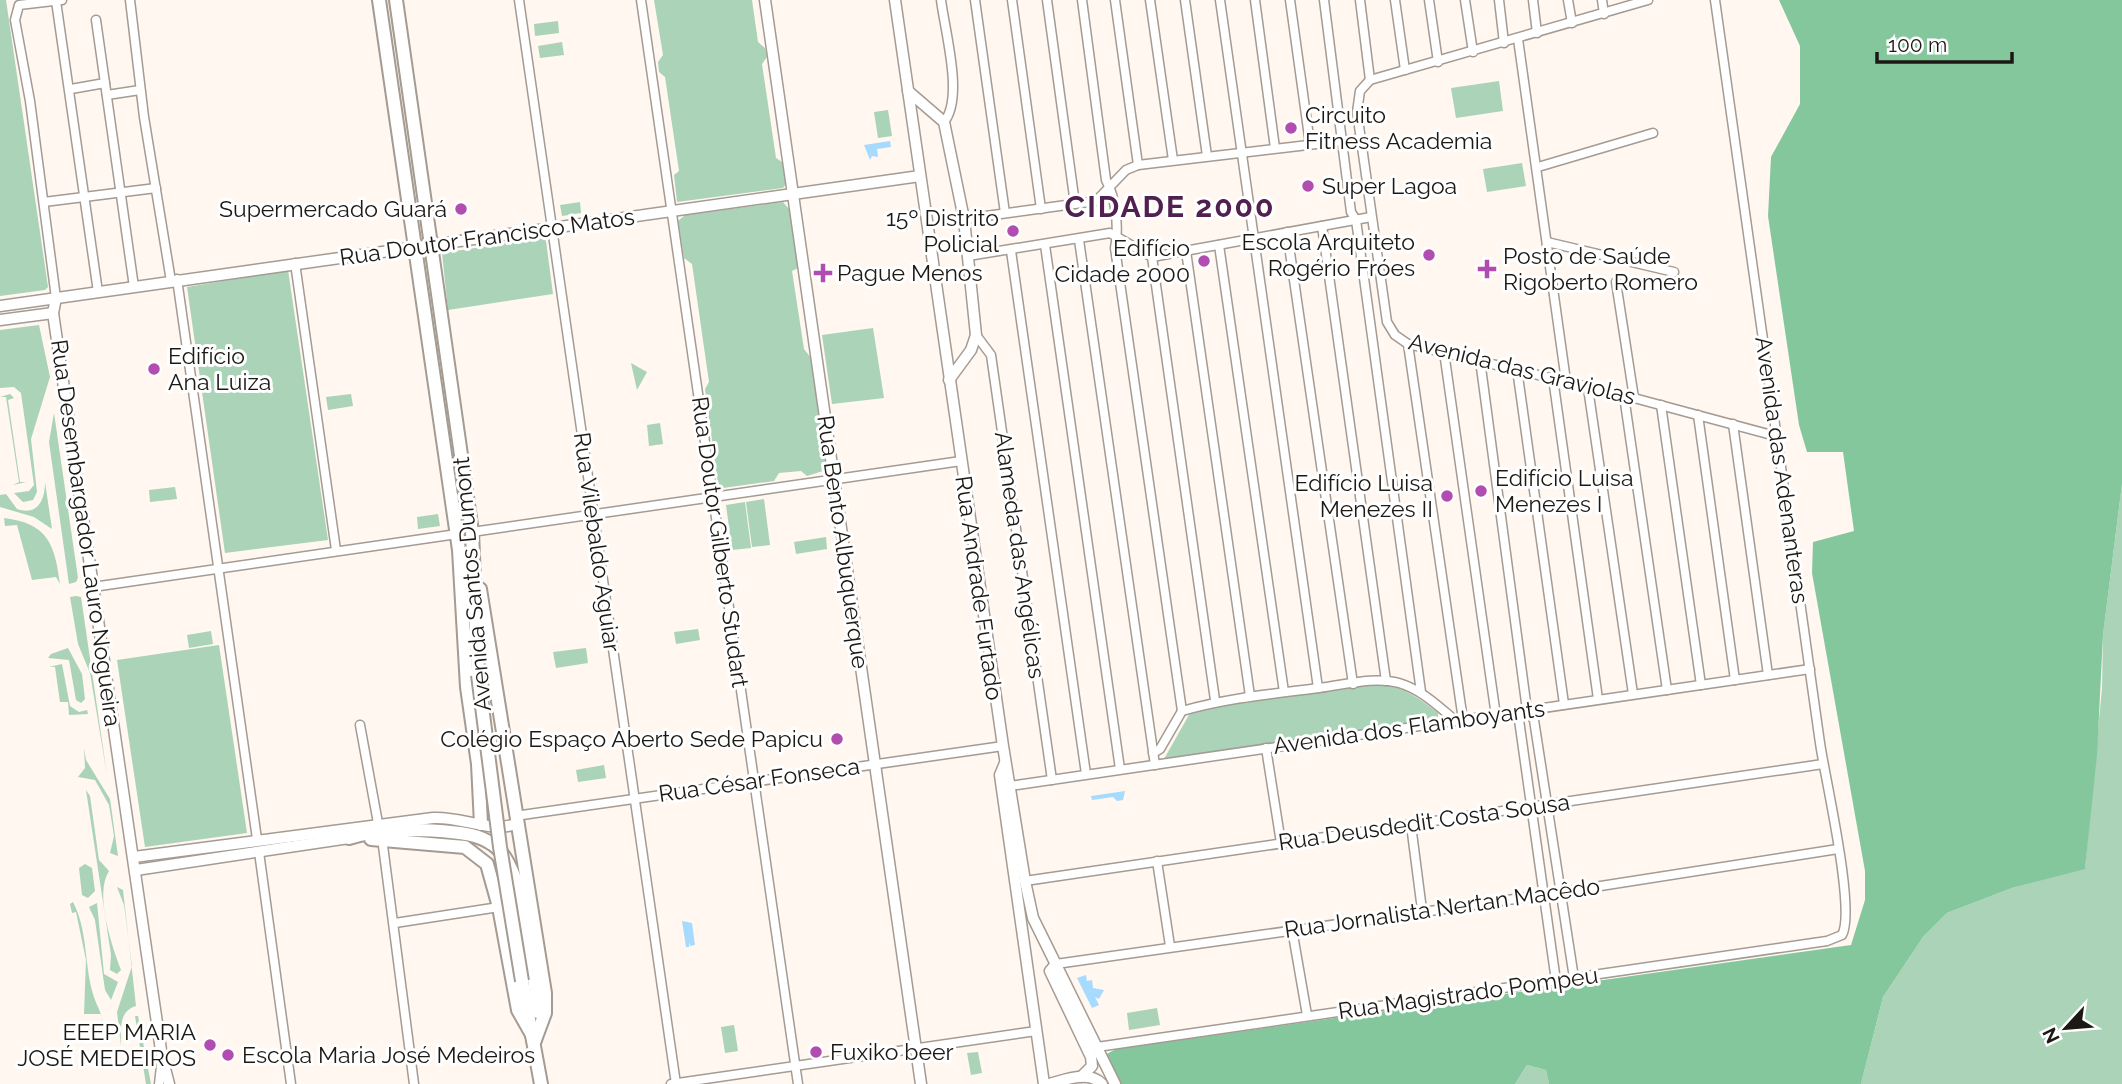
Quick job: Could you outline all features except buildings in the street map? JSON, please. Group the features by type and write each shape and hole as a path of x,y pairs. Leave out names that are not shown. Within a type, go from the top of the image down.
{"main road":[{"name":"Avenida Santos Dumont","path":"379,0 457,534 481,824"},
{"name":"Avenida Santos Dumont","path":"396,0 472,531 478,675 500,847 522,981 538,1034 541,1084"},
{"path":"391,80 407,78"},
{"path":"394,103 410,101"},
{"path":"435,384 450,382"},
{"path":"475,576 483,599 515,820 545,993 545,1013 538,1034"},
{"path":"349,838 394,829 473,835 494,845 509,863 519,883 538,1034"},
{"path":"349,838 382,838 465,847 487,864 499,907 519,1010 538,1034"}],"street":[{"path":"62,0 56,1 71,89 98,292"},
{"path":"130,0 141,90 174,280 257,839"},
{"name":"Rua Vilebaldo Aguiar","path":"519,0 674,1084"},
{"name":"Rua Doutor Gilberto Studart","path":"641,0 798,1084"},
{"name":"Rua Bento Albuquerque","path":"765,0 921,1084"},
{"name":"Rua Andrade Furtado","path":"895,0 1003,746 1005,762 1000,775 1046,1084"},
{"path":"908,91 944,122 950,114 954,93 941,0"},
{"path":"975,0 1005,213"},
{"path":"1012,0 1041,209"},
{"path":"1047,0 1075,204"},
{"path":"1082,0 1106,180 1111,188 1117,235 1115,248 1182,711 1160,749 1153,754"},
{"path":"1115,0 1138,164"},
{"path":"1150,0 1173,160"},
{"path":"1185,0 1207,156"},
{"path":"1220,0 1318,688"},
{"path":"1255,0 1275,148"},
{"path":"1290,0 1310,144"},
{"path":"1324,0 1344,140 1351,212 1356,220 1421,692"},
{"path":"1360,0 1370,80 1604,15 1642,1"},
{"path":"1395,0 1405,70"},
{"path":"1429,0 1438,62"},
{"path":"1465,0 1473,52"},
{"path":"1499,0 1504,43"},
{"path":"1533,0 1537,33"},
{"path":"1569,0 1572,23"},
{"path":"1602,0 1604,15"},
{"name":"Avenida das Adenanteras","path":"1715,0 1847,917 1847,927 1838,938"},
{"name":"Rua Desembargador Lauro Nogueira","path":"56,1 19,5 15,19 44,202 56,298 54,313 93,587 162,1057 169,1084"},
{"path":"96,20 134,287"},
{"path":"1518,39 1566,382"},
{"name":"Avenida das Graviolas","path":"1370,80 1360,91 1357,103 1359,139 1387,322 1395,335 1408,344 1634,398 1779,437"},
{"path":"71,89 105,83"},
{"path":"107,94 141,90"},
{"name":"Alameda das Angélicas","path":"944,122 964,219 976,335 991,355 1052,780"},
{"path":"1538,167 1653,133"},
{"path":"964,219 1101,199 1126,170 1138,164 1359,139"},
{"name":"Rua Doutor Francisco Matos","path":"0,306 919,176"},
{"path":"44,202 156,188"},
{"path":"968,257 1110,233 1152,257 1371,217"},
{"path":"1322,226 1386,681"},
{"path":"1287,232 1353,684"},
{"path":"1079,240 1155,765"},
{"path":"1547,242 1674,272"},
{"path":"1219,245 1284,692"},
{"path":"1045,246 1120,769"},
{"path":"1011,251 1086,774"},
{"path":"1186,251 1250,696"},
{"path":"1152,257 1215,700"},
{"path":"295,263 336,550"},
{"path":"1616,282 1634,398"},
{"path":"0,320 54,313"},
{"path":"949,380 971,350 976,335"},
{"path":"1408,344 1460,721"},
{"path":"1444,352 1496,716"},
{"path":"1480,360 1527,710 1534,720 1545,805 1574,978"},
{"path":"1517,369 1564,704"},
{"path":"1553,378 1598,699"},
{"path":"1588,388 1633,694"},
{"path":"1624,396 1667,690"},
{"path":"1661,405 1701,685"},
{"path":"1698,415 1735,680"},
{"path":"1733,424 1768,675"},
{"path":"472,531 594,516 961,461"},
{"path":"93,587 457,534"},
{"name":"Avenida dos Flamboyants","path":"1010,786 1810,669"},
{"path":"1182,711 1215,700 1386,681 1421,692 1460,721"},
{"path":"1527,710 1519,720 1556,981"},
{"path":"359,725 378,823"},
{"name":"Rua César Fonseca","path":"134,857 378,823 446,817 496,828 515,820 635,799 1003,746"},
{"path":"1266,748 1281,843"},
{"path":"1005,762 1033,918 1091,1057 1092,1066 1081,1077"},
{"name":"Rua Deusdedit Costa Sousa","path":"1025,881 1823,764"},
{"path":"1411,825 1422,910"},
{"path":"136,870 349,838"},
{"path":"382,838 414,1084"},
{"name":"Rua Jornalista Nertan Macêdo","path":"1053,968 1170,946 1559,893 1838,849"},
{"path":"258,852 291,1084"},
{"path":"1157,860 1170,946"},
{"path":"395,923 499,907"},
{"path":"1293,929 1307,1015"},
{"name":"Rua Magistrado Pompeu","path":"1097,1047 1838,938"},
{"path":"1053,968 1115,1084"},
{"path":"674,1084 1036,1031"},
{"name":"Rua Desembargador Lauro Nogueira","path":"159,1084 162,1057"},
{"path":"1046,1084 1081,1077 1094,1077 1102,1084"}],"green space":[{"path":"0,0 6,0 48,287 45,290 0,296"},
{"path":"654,0 752,0 758,42 765,48 767,57 762,64 776,158 782,162 786,184 783,188 677,202 674,175 679,171 665,77 659,72 658,62 663,55"},
{"path":"1779,0 2122,0 2122,484 2103,635 2097,755 2085,869 2012,888 1947,913 1923,937 1883,997 1861,1084 1549,1084 1546,1070 1527,1065 1515,1084 1119,1084 1105,1055 1116,1049 1851,945 1865,900 1865,871 1812,573 1813,542 1854,531 1843,452 1807,452 1799,425 1768,216 1771,157 1800,104 1800,46"},
{"path":"558,21 559,33 535,36 534,24"},
{"path":"562,42 564,55 540,58 538,46"},
{"path":"1499,81 1503,111 1456,118 1451,88"},
{"path":"888,110 892,136 878,138 874,112"},
{"path":"1522,163 1526,186 1487,192 1483,169"},
{"path":"580,202 581,213 562,216 560,205"},
{"path":"783,202 789,209 798,268 792,271 804,349 811,358 826,470 807,476 801,471 779,473 774,481 723,488 718,484 705,389 709,382 692,264 684,258 678,221 685,215"},
{"path":"542,238 546,241 553,294 448,310 442,253"},
{"path":"288,270 328,540 225,553 187,287"},
{"path":"39,325 50,377 31,439 37,492 33,500 23,502 14,493 29,491 34,485 21,393 14,387 0,388 0,330"},
{"path":"873,328 884,398 832,404 822,335"},
{"path":"631,363 647,372 637,390"},
{"path":"10,394 14,398 8,400 20,482 26,482 13,485 19,482 6,397 0,397"},
{"path":"351,394 353,406 328,410 326,397"},
{"path":"54,413 78,578 76,582 69,584 49,442"},
{"path":"660,423 663,444 649,446 647,425"},
{"path":"45,482 52,529 34,517 0,507 0,495 6,494 17,509 24,511 35,508 44,495"},
{"path":"2122,484 2122,1084 1861,1084 1883,997 1923,937 1947,913 2012,888 2085,868 2102,688 2103,635"},
{"path":"175,487 177,499 150,502 149,490"},
{"path":"764,499 770,545 752,547 746,502"},
{"path":"745,502 751,548 732,550 726,505"},
{"path":"438,514 440,526 418,529 417,517"},
{"path":"4,518 31,525 47,538 52,547 60,584 56,577 32,580 17,525 5,526"},
{"path":"826,537 827,549 796,554 794,542"},
{"path":"70,597 81,597 107,775 90,673 78,644"},
{"path":"698,629 700,640 676,644 674,632"},
{"path":"211,631 213,644 189,648 187,635"},
{"path":"219,645 247,833 145,847 117,660"},
{"path":"68,648 82,674 85,699 81,703 76,700 69,660 48,658 51,654"},
{"path":"586,648 588,663 556,668 553,652"},
{"path":"62,664 70,706 79,712 87,710 88,714 69,715 68,702 60,702 55,667 49,667"},
{"path":"1383,684 1419,699 1438,713 1438,718 1164,759 1190,713 1208,705"},
{"path":"84,748 86,760 110,799 118,856 110,853 114,836 109,805 95,780 78,777 85,768"},
{"path":"604,765 606,778 578,782 576,770"},
{"path":"86,790 90,796 99,860 109,871 103,893 104,906 109,934 121,970 117,974 110,970 111,955"},
{"path":"85,864 92,868 95,891 88,898 82,895 79,868"},
{"path":"117,887 123,890 129,941 124,905"},
{"path":"73,902 84,936 93,994 101,1014 84,1014 86,960 76,912 72,913 70,904"},
{"path":"97,903 104,974 118,982 111,1000 105,990 95,920 89,907"},
{"path":"132,967 136,1006 123,1017 121,1046 117,1012"},
{"path":"1157,1008 1160,1025 1129,1030 1127,1013"},
{"path":"135,1016 138,1016 151,1084 146,1084"},
{"path":"734,1025 738,1051 725,1053 721,1027"},
{"path":"978,1052 982,1073 971,1075 967,1053"},
{"path":"1527,1065 1546,1070 1549,1084 1515,1084"}],"water":[{"path":"890,141 891,147 877,149 878,157 872,156 870,160 864,145"},
{"path":"1125,791 1123,800 1117,801 1113,797 1092,800 1091,796"},
{"path":"682,921 692,923 695,945 690,946 689,942 689,947 686,947"},
{"path":"1086,975 1087,981 1092,980 1093,988 1104,990 1099,999 1095,997 1099,1005 1092,1008 1077,978"}],"place":[{"name":"Circuito Fitness Academia","path":"1291,128"},
{"name":"Super Lagoa","path":"1308,186"},
{"name":"Supermercado Guará","path":"461,209"},
{"name":"15º Distrito Policial","path":"1013,231"},
{"name":"Escola Arquiteto Rogério Fróes","path":"1429,255"},
{"name":"Edifício Cidade 2000","path":"1204,261"},
{"name":"Posto de Saúde Rigoberto Romero","path":"1487,269"},
{"name":"Pague Menos","path":"823,273"},
{"name":"Edifício Ana Luiza","path":"154,369"},
{"name":"Edifício Luisa Menezes I","path":"1481,491"},
{"name":"Edifício Luisa Menezes II","path":"1447,496"},
{"name":"Colégio Espaço Aberto Sede Papicu","path":"837,739"},
{"name":"EEEP MARIA JOSÉ MEDEIROS","path":"210,1045"},
{"name":"Fuxiko beer","path":"816,1052"},
{"name":"Escola Maria José Medeiros","path":"228,1055"}],"district":[{"name":"CIDADE 2000","path":"1170,207"}]}
